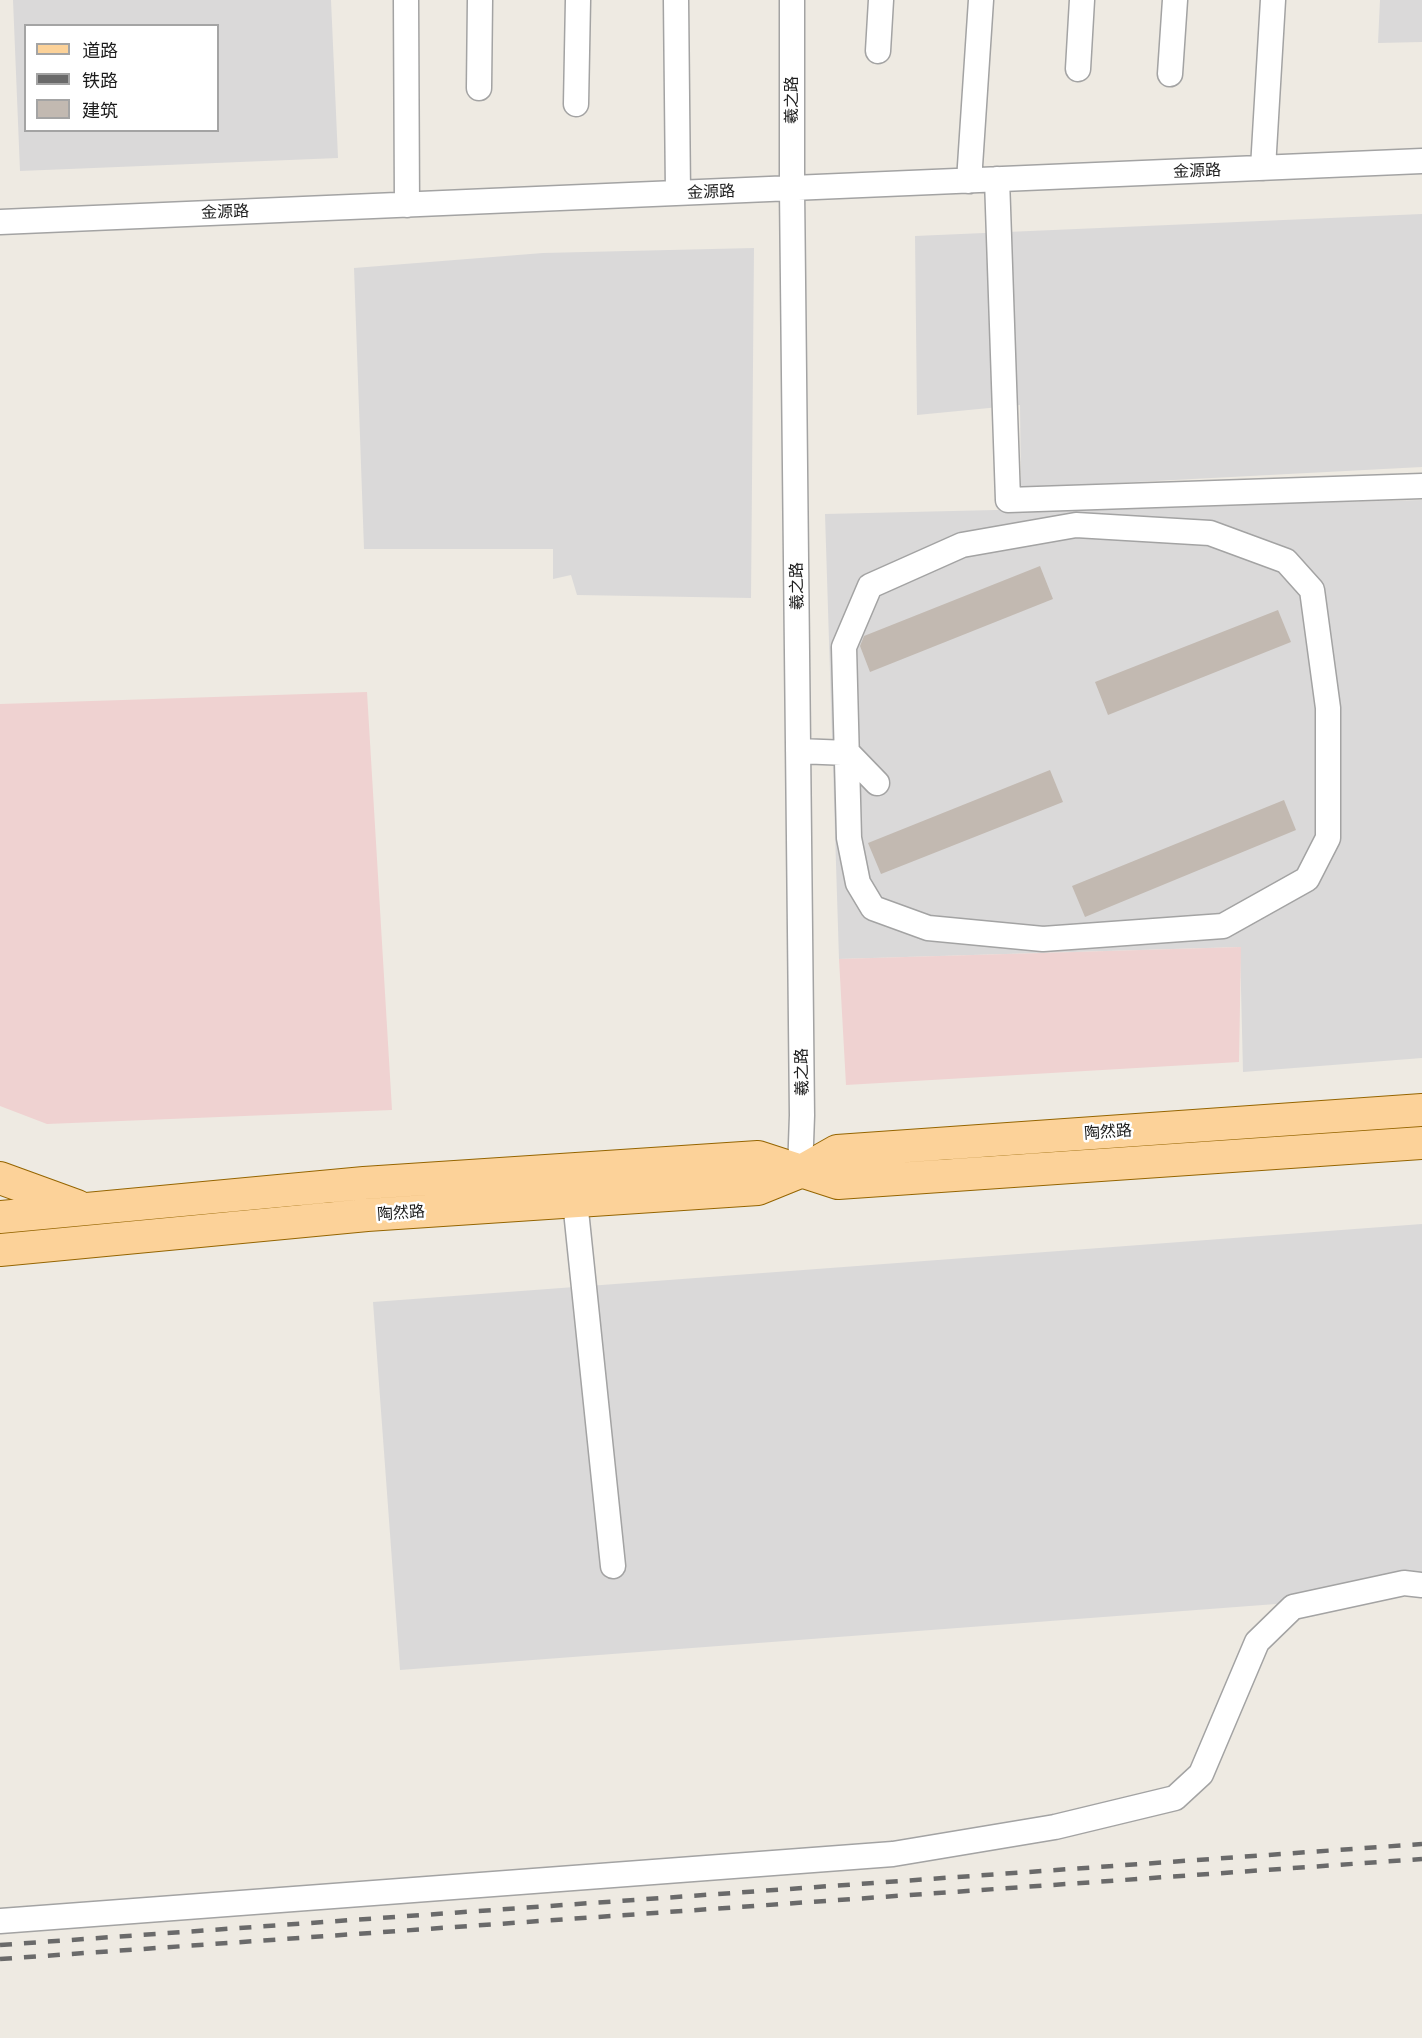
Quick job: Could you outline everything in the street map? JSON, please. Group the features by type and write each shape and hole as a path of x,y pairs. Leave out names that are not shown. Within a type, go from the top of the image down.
{"main road":[{"name":"陶然路","path":"0,1250 367,1215 758,1189 800,1172 837,1151 1422,1110"},
{"name":"陶然路","path":"0,1217 364,1183 758,1157 838,1183 1422,1143"},
{"path":"0,1178 86,1209"}],"street":[{"path":"406,0 407,205"},
{"path":"479,88 480,0"},
{"path":"576,104 578,0"},
{"path":"676,0 678,193"},
{"name":"羲之路","path":"792,0 802,1115 800,1172"},
{"path":"878,51 881,0"},
{"path":"969,181 981,0"},
{"path":"1077,69 1082,0"},
{"path":"1170,74 1175,0"},
{"path":"1263,168 1273,0"},
{"name":"金源路","path":"0,222 1422,161"},
{"path":"997,180 1008,500 1422,486"},
{"path":"848,753 849,838 858,883 873,908 928,928 1044,939 1223,926 1307,879 1328,838 1328,708 1312,590 1286,561 1210,533 1076,525 962,545 870,585 844,647 848,753 877,783"},
{"path":"798,751 848,753"},
{"path":"575,1201 613,1566"},
{"path":"0,1921 893,1854 1066,1824 1175,1798 1201,1774 1257,1642 1293,1607 1404,1582 1422,1585"}],"shaded area":[{"path":"13,0 331,0 338,158 20,171"},
{"path":"1380,0 1422,0 1422,42 1378,43"},
{"path":"1422,214 1422,467 1021,488 1020,405 917,415 915,236"},
{"path":"754,248 751,598 577,595 571,575 553,579 553,549 364,549 354,268 543,253"},
{"path":"1422,500 1422,1058 1243,1072 1240,947 839,959 825,514"},
{"path":"367,692 392,1110 47,1124 0,1106 0,704"},
{"path":"1241,947 1239,1062 846,1085 839,959"},
{"path":"1422,1224 1422,1593 400,1670 373,1302"}],"building":[{"path":"1040,566 1053,599 870,672 860,646 864,636"},
{"path":"1278,610 1291,642 1108,715 1095,682"},
{"path":"1050,770 1063,802 881,874 868,843"},
{"path":"1284,800 1296,830 1085,917 1072,886"}],"railway":[{"path":"0,1945 1422,1844"},
{"path":"0,1959 1422,1859"}]}
